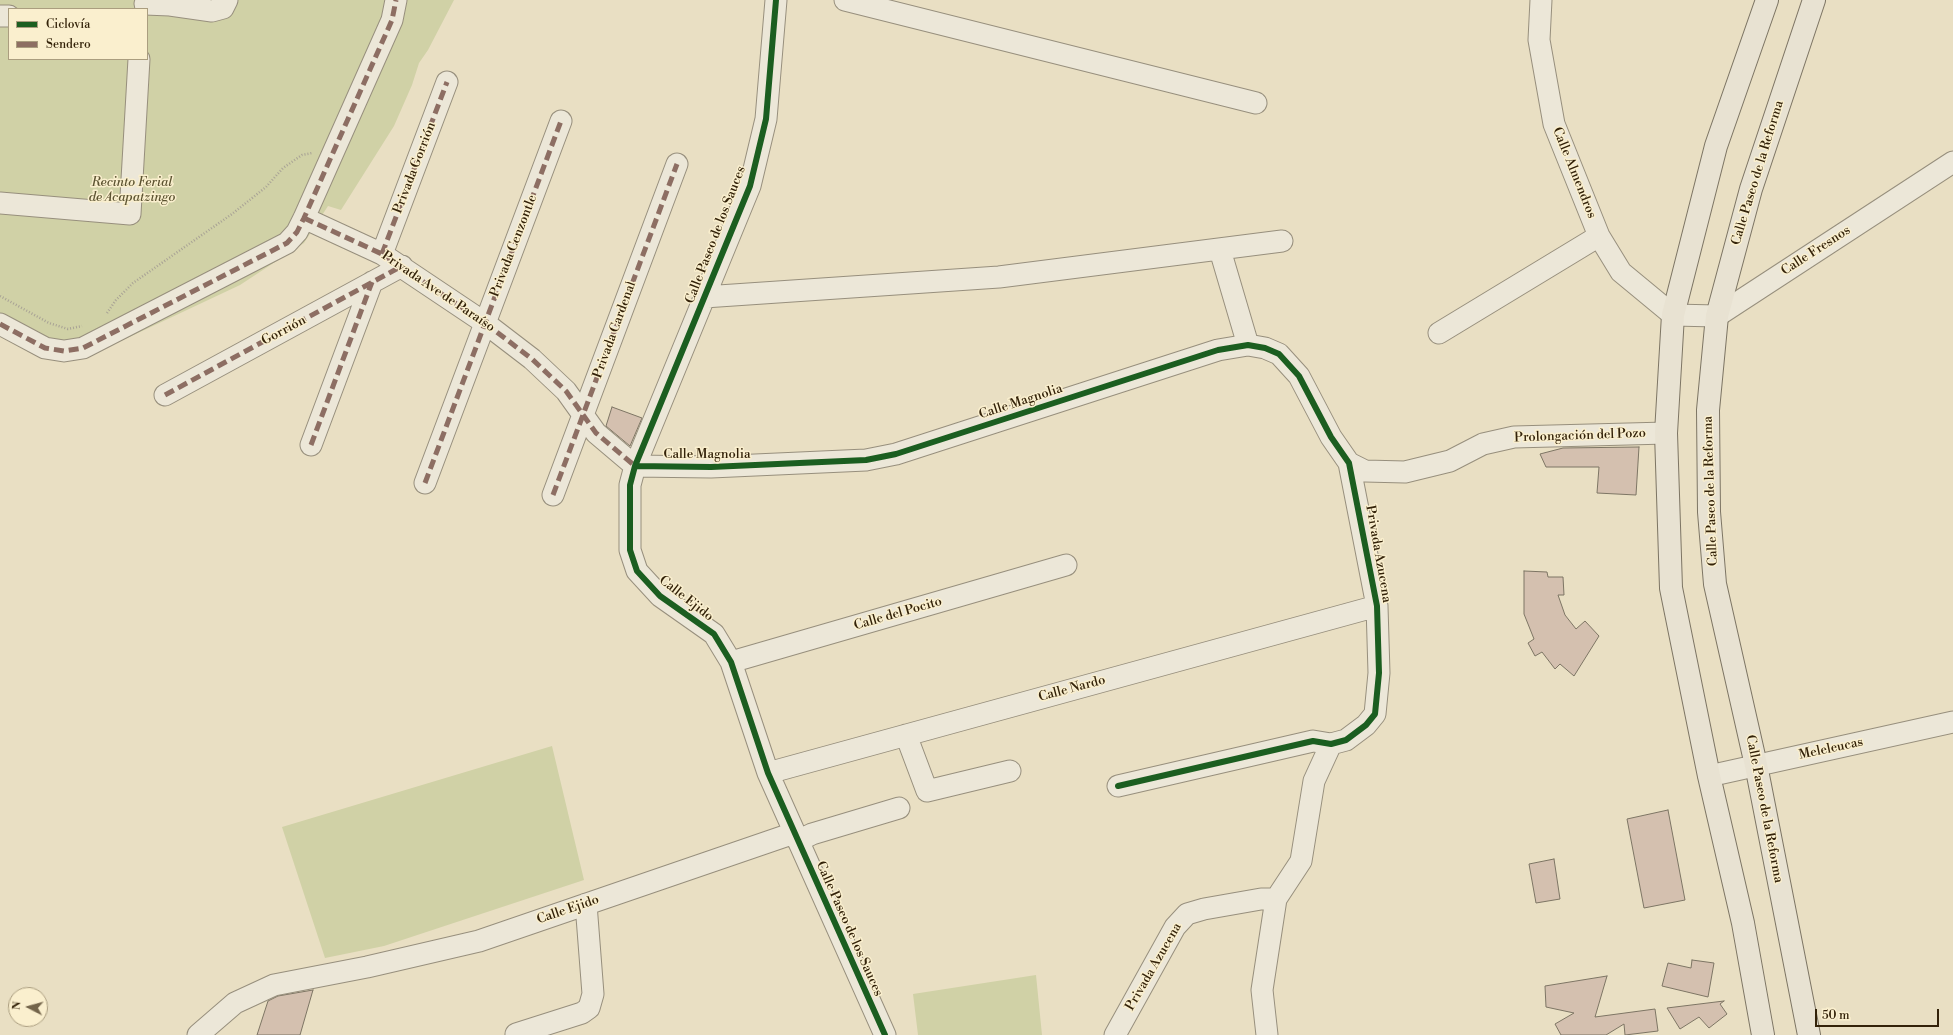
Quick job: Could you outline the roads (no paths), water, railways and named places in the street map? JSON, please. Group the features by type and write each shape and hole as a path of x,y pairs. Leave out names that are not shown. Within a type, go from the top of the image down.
{"main road":[{"path":"1763,1035 1743,923 1709,776 1671,588 1666,433 1673,315 1716,146 1767,0"},
{"name":"Calle Paseo de la Reforma","path":"1809,1035 1756,765 1715,584 1709,512 1708,410 1717,316 1751,189 1814,0"}],"street":[{"path":"145,4 170,5 212,11 223,8 227,0"},
{"path":"0,324 46,348 64,351 83,348 287,243 297,232 304,218 392,20 396,0"},
{"name":"Calle Paseo de los Sauces","path":"634,466 750,186 766,119 776,0"},
{"path":"845,0 1256,103"},
{"name":"Calle Almendros","path":"1541,0 1539,40 1554,124 1599,236 1621,272 1673,315"},
{"path":"0,203 130,214 139,60"},
{"name":"Privada Gorrión","path":"382,254 447,82"},
{"name":"Privada Cenzontle","path":"425,484 561,122"},
{"name":"Calle Fresnos","path":"1717,316 1953,162"},
{"name":"Privada Cardenal","path":"553,495 677,164"},
{"name":"Privada Ave de Paraíso","path":"304,218 382,254 486,323 532,359 566,391 596,433 634,466"},
{"path":"1439,333 1599,236"},
{"path":"704,297 999,277 1282,241"},
{"path":"1220,250 1248,345"},
{"name":"Gorrión","path":"165,395 402,266"},
{"path":"311,445 372,282"},
{"path":"1673,315 1717,316"},
{"name":"Calle Magnolia","path":"634,466 711,467 866,460 896,454 1218,350 1248,345 1265,348 1279,354 1299,376 1331,438 1349,463"},
{"name":"Prolongación del Pozo","path":"1349,463 1365,471 1406,472 1450,461 1483,444 1514,437 1666,433"},
{"name":"Privada Azucena","path":"1331,744 1346,740 1366,725 1375,714 1379,673 1377,606 1349,463"},
{"name":"Calle Ejido","path":"198,1035 235,1003 274,985 366,967 480,941 586,904 796,837 768,773 731,662 714,634 660,596 637,571 630,550 630,485 634,466"},
{"name":"Calle del Pocito","path":"731,662 1066,565"},
{"name":"Calle Nardo","path":"768,773 1377,606"},
{"name":"Meleleucas","path":"1709,776 1953,722"},
{"path":"906,735 926,791 1010,771"},
{"path":"1118,786 1313,741 1331,744 1314,781 1301,861 1276,899 1262,990 1267,1035"},
{"path":"796,837 812,834 899,808"},
{"name":"Calle Paseo de los Sauces","path":"796,837 885,1035"},
{"name":"Privada Azucena","path":"1115,1035 1176,927 1187,914 1204,909 1254,900 1276,899"},
{"path":"516,1034 582,1013 589,1008 593,994 586,904"}],"park label":[{"name":"Recinto Ferial de Acapatzingo","path":"132,190"}]}
